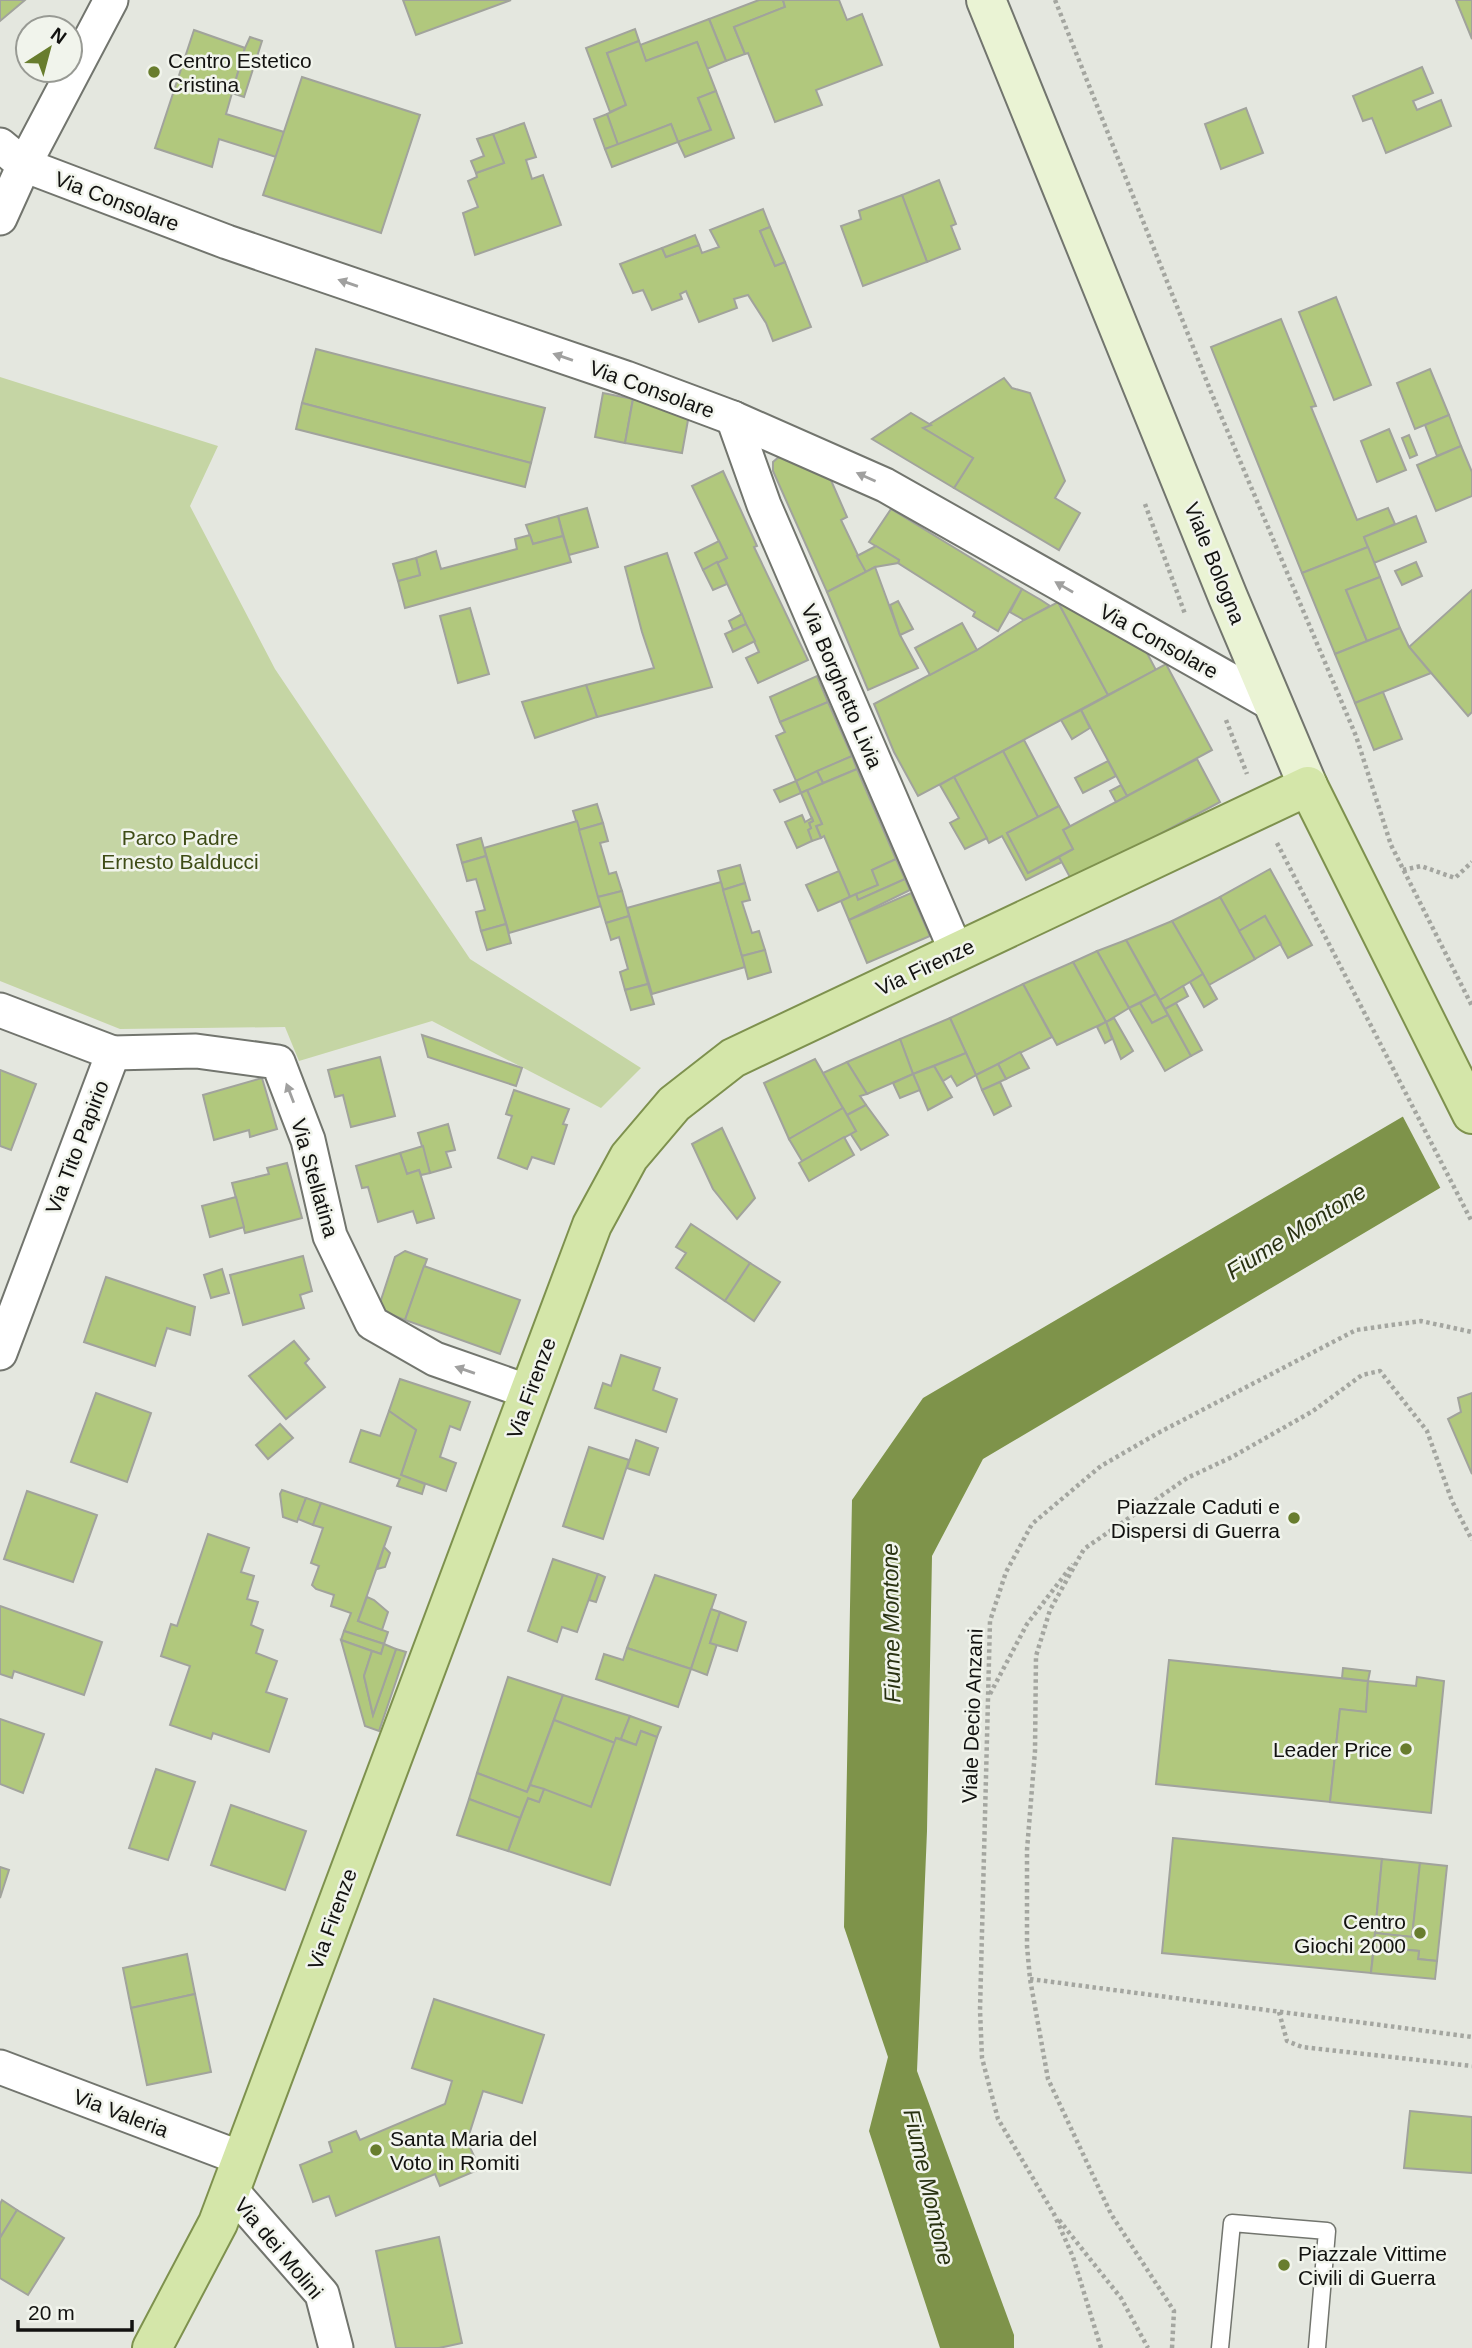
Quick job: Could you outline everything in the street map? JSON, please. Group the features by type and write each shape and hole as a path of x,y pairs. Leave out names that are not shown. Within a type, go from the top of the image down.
{"main road":[{"name":"Viale Bologna","path":"986,0 1308,786 1472,1114"},
{"name":"Via Firenze","path":"151,2338 218,2224 592,1225 629,1157 674,1104 733,1058 1308,786"}],"street":[{"path":"0,218 12,155 111,0"},
{"name":"Via Consolare","path":"12,155 227,242 613,374 733,418 885,485 1274,705"},
{"name":"Via Borghetto Livia","path":"733,418 764,505 957,953"},
{"name":"Via Tito Papirio","path":"0,1010 113,1054 0,1353"},
{"name":"Via Stellatina","path":"113,1054 196,1051 278,1062 308,1140 330,1236 372,1323 435,1359 530,1392"},
{"name":"Via Valeria","path":"0,2067 237,2174"},
{"name":"Via dei Molini","path":"237,2174 322,2294 336,2348"}],"lane":[{"path":"1220,2348 1232,2223 1327,2231 1317,2348"}],"path":[{"path":"1055,0 1211,392 1356,736 1391,845 1472,1006"},
{"path":"1403,870 1421,866 1455,878 1472,862"},
{"path":"1336,961 1472,1222"},
{"name":"Viale Decio Anzani","path":"1101,2348 1073,2257 1054,2214 999,2119 982,2058 980,2010 990,1621 1006,1572 1032,1524 1101,1466 1356,1329 1421,1321 1472,1332"},
{"path":"988,1697 1027,1624 1084,1549 1187,1478 1233,1457 1313,1411 1362,1375 1380,1371 1427,1431 1452,1501 1472,1540"},
{"path":"1084,1549 1050,1610 1036,1657 1035,1751 1027,1850 1027,1946 1030,1979 1048,2079 1111,2214 1174,2311 1172,2348"},
{"path":"1030,1979 1472,2036"},
{"path":"1279,2012 1287,2041 1301,2047 1472,2066"},
{"path":"1054,2214 1121,2298 1148,2348"}],"green space":[{"name":"Parco Padre Ernesto Balducci","path":"0,377 218,446 190,506 275,669 470,959 641,1068 601,1108 432,1021 299,1061 285,1027 120,1029 0,981"}],"water":[{"name":"Fiume Montone","path":"1472,1076 1472,1169 983,1459 932,1556 927,1831 917,2071 1014,2335 1014,2348 940,2348 869,2131 888,2057 844,1927 852,1500 923,1398"}],"pier":[{"path":"1472,1072 1472,1173 1442,1191 1401,1113"}],"building":[{"path":"0,0 25,0 0,21"},
{"path":"403,0 511,0 416,35"},
{"path":"759,0 783,0 785,7 734,27 745,54 726,61 709,19"},
{"path":"783,0 839,0 847,20 862,14 882,65 816,90 822,105 775,122 748,53 745,54 734,27 785,7"},
{"path":"1456,0 1472,0 1472,39"},
{"path":"709,19 726,61 707,69 697,42 646,61 640,45"},
{"path":"635,29 639,41 607,53 626,105 610,112 586,48"},
{"path":"194,30 245,48 226,114 284,132 276,157 219,139 212,167 155,148"},
{"path":"250,37 262,41 244,97 232,93"},
{"path":"639,41 646,61 697,42 716,91 698,98 711,130 678,142 671,124 618,145 607,114 626,105 607,53"},
{"path":"1422,67 1433,93 1413,101 1417,110 1441,100 1451,126 1386,153 1372,118 1363,121 1353,96"},
{"path":"302,77 420,115 381,233 263,195"},
{"path":"716,91 734,138 685,157 678,142 711,130 698,98"},
{"path":"1246,108 1263,153 1221,169 1205,124"},
{"path":"607,114 618,145 605,149 594,119"},
{"path":"524,123 536,157 526,160 532,179 543,175 561,225 475,255 463,213 478,207 468,181 477,177 476,173 504,163 493,134"},
{"path":"671,124 678,142 612,167 605,149"},
{"path":"493,134 504,163 476,173 471,161 484,156 477,139"},
{"path":"939,180 956,224 951,226 960,249 927,262 902,195"},
{"path":"902,195 927,262 863,286 841,226 861,219 859,211"},
{"path":"763,209 770,227 760,231 775,266 785,262 811,327 773,341 766,323 748,295 734,299 737,308 699,322 686,291 680,294 682,299 652,310 643,290 633,293 620,264 662,248 666,257 699,245 702,253 719,247 710,230"},
{"path":"770,227 785,262 775,266 760,231"},
{"path":"695,235 699,245 666,257 662,248"},
{"path":"1336,297 1371,385 1334,400 1299,312"},
{"path":"1281,319 1316,406 1311,407 1357,520 1388,508 1395,524 1364,537 1368,547 1302,573 1211,347"},
{"path":"316,349 545,408 531,463 302,403"},
{"path":"1430,369 1449,415 1415,429 1397,383"},
{"path":"1004,378 1012,388 1030,393 1065,481 1055,498 1080,513 1059,550 954,488 973,458 923,428"},
{"path":"603,393 633,399 625,443 595,437"},
{"path":"633,399 690,409 682,453 625,443"},
{"path":"302,403 531,463 525,487 296,429"},
{"path":"911,413 931,425 923,428 973,458 954,488 872,439"},
{"path":"1449,415 1461,446 1437,456 1425,425"},
{"path":"1389,429 1406,470 1377,482 1361,441"},
{"path":"1409,435 1417,455 1410,458 1402,438"},
{"path":"1461,446 1472,472 1472,496 1436,511 1417,465"},
{"path":"780,456 830,478 847,517 841,520 866,572 827,592 773,471 773,462"},
{"path":"723,471 757,546 754,547 808,660 758,683 746,658 759,652 717,562 727,558 692,486"},
{"path":"587,508 598,547 569,555 558,516"},
{"path":"891,509 1022,589 998,631 973,616 975,612 869,542"},
{"path":"558,516 563,536 533,544 526,525"},
{"path":"1416,516 1426,542 1374,563 1364,537"},
{"path":"530,535 533,544 563,536 571,562 405,608 398,581 420,575 416,558 436,551 441,569 517,549 515,539"},
{"path":"719,541 727,558 703,570 695,553"},
{"path":"876,546 899,560 898,563 875,567 866,572 857,556"},
{"path":"1368,547 1380,577 1346,590 1367,641 1335,654 1302,573"},
{"path":"667,553 712,687 597,717 586,685 654,668 625,567"},
{"path":"416,558 420,575 398,581 393,564"},
{"path":"717,562 727,584 713,590 703,570"},
{"path":"1416,562 1422,576 1402,585 1395,571"},
{"path":"875,567 900,635 918,668 868,690 827,592"},
{"path":"1380,577 1400,628 1367,641 1346,590"},
{"path":"1022,589 1050,606 1024,620 1010,612"},
{"path":"1472,590 1472,712 1468,716 1409,647"},
{"path":"898,601 913,629 900,635 890,605"},
{"path":"1058,602 1108,695 918,796 894,752 874,704 977,650"},
{"path":"1058,602 1139,638 1156,670 1108,695"},
{"path":"470,608 489,674 458,683 440,616"},
{"path":"742,614 746,624 733,630 729,621"},
{"path":"962,623 977,650 930,675 915,648"},
{"path":"746,624 755,641 733,652 725,634"},
{"path":"1400,628 1409,647 1431,673 1355,703 1335,654"},
{"path":"1166,664 1212,750 1127,796 1081,710"},
{"path":"817,676 828,702 780,722 770,697"},
{"path":"586,685 597,717 535,738 522,702"},
{"path":"1383,692 1402,739 1374,750 1355,703"},
{"path":"828,702 852,756 796,781 776,736 785,732 780,722"},
{"path":"1081,710 1090,728 1072,739 1061,720"},
{"path":"1024,740 1059,806 1038,817 1003,751"},
{"path":"1003,751 1038,817 1007,833 1028,873 1059,857 1062,862 1026,880 1002,836 989,843 954,777"},
{"path":"852,756 857,769 823,783 817,771"},
{"path":"1197,759 1220,802 1072,881 1059,857 1073,849 1063,830"},
{"path":"1108,761 1116,776 1083,793 1075,778"},
{"path":"857,769 896,859 872,870 878,885 850,897 824,836 821,838 816,826 822,824 807,790"},
{"path":"817,771 823,783 801,793 796,781"},
{"path":"954,777 987,838 965,849 950,823 959,818 940,785"},
{"path":"796,781 801,793 780,802 774,790"},
{"path":"1121,785 1127,796 1116,802 1110,791"},
{"path":"807,790 822,824 816,826 821,838 812,841 808,830 811,828 809,823 813,821 801,793"},
{"path":"597,804 603,823 579,830 573,811"},
{"path":"1059,806 1070,826 1063,830 1073,849 1028,873 1007,833"},
{"path":"802,815 805,822 812,818 813,821 809,823 811,828 808,830 812,841 797,848 785,822"},
{"path":"577,821 601,906 509,933 484,848"},
{"path":"603,823 608,841 600,843 609,874 616,872 622,891 598,897 579,830"},
{"path":"481,838 486,856 462,863 457,845"},
{"path":"486,856 506,924 481,931 476,912 485,910 476,879 467,881 462,863"},
{"path":"896,859 905,879 858,900 856,894 878,885 872,870"},
{"path":"740,865 745,883 723,890 718,871"},
{"path":"1270,869 1312,945 1288,958 1265,916 1239,931 1220,897"},
{"path":"839,871 850,897 818,911 806,885"},
{"path":"905,879 910,890 849,920 841,901 856,894 858,900"},
{"path":"721,882 745,967 652,994 627,908"},
{"path":"745,883 750,900 742,902 752,933 759,931 765,950 742,956 723,890"},
{"path":"622,891 629,916 606,923 598,897"},
{"path":"911,893 930,936 867,963 849,920"},
{"path":"1220,897 1255,959 1209,985 1172,921"},
{"path":"629,916 648,984 625,990 620,972 628,969 619,937 611,940 606,923"},
{"path":"1265,916 1281,944 1255,959 1239,931"},
{"path":"1172,921 1203,974 1160,1000 1126,940"},
{"path":"506,924 511,943 487,950 481,931"},
{"path":"1126,940 1156,994 1129,1008 1097,951"},
{"path":"765,950 771,972 748,979 742,956"},
{"path":"1097,951 1129,1008 1106,1022 1073,962"},
{"path":"1073,962 1106,1022 1057,1045 1023,984"},
{"path":"1203,974 1217,999 1204,1007 1190,982"},
{"path":"648,984 654,1004 631,1010 625,990"},
{"path":"1023,984 1052,1037 976,1075 950,1018"},
{"path":"1183,986 1188,996 1165,1009 1160,1000"},
{"path":"1156,994 1168,1015 1152,1023 1140,1003"},
{"path":"1140,1003 1152,1023 1168,1015 1191,1056 1165,1071 1129,1008"},
{"path":"1176,1003 1202,1050 1191,1056 1165,1009"},
{"path":"950,1018 966,1053 913,1074 900,1039"},
{"path":"1114,1018 1133,1051 1121,1059 1106,1022"},
{"path":"1106,1022 1112,1039 1105,1043 1097,1027"},
{"path":"422,1035 522,1068 516,1086 428,1057"},
{"path":"900,1039 913,1074 867,1094 847,1062"},
{"path":"1020,1052 1029,1068 1006,1079 998,1064"},
{"path":"966,1053 976,1075 957,1086 951,1076 943,1081 934,1066"},
{"path":"380,1057 395,1116 351,1127 343,1095 335,1097 328,1070"},
{"path":"815,1059 843,1108 789,1139 764,1083"},
{"path":"847,1062 867,1094 860,1096 866,1105 847,1115 823,1073"},
{"path":"998,1064 1006,1079 982,1090 976,1075"},
{"path":"934,1066 952,1097 928,1110 913,1074"},
{"path":"0,1070 36,1084 11,1150 0,1146"},
{"path":"913,1074 920,1090 900,1098 893,1083"},
{"path":"262,1078 277,1129 250,1137 249,1130 214,1140 203,1095"},
{"path":"1000,1082 1011,1106 994,1115 982,1090"},
{"path":"514,1090 569,1109 563,1124 567,1125 554,1164 532,1157 527,1169 498,1158 512,1116 506,1114"},
{"path":"866,1105 888,1135 861,1150 850,1133 856,1131 847,1115"},
{"path":"843,1108 856,1131 802,1161 789,1139"},
{"path":"448,1124 455,1150 446,1152 451,1167 430,1173 418,1133"},
{"path":"722,1128 755,1198 737,1219 713,1189 692,1144"},
{"path":"844,1137 854,1155 809,1181 799,1163"},
{"path":"423,1146 430,1173 421,1175 419,1170 407,1174 400,1153"},
{"path":"400,1153 407,1174 419,1170 434,1218 417,1223 413,1211 378,1222 368,1187 362,1188 356,1166"},
{"path":"287,1163 302,1218 245,1233 232,1183 269,1174 267,1168"},
{"path":"236,1197 244,1227 210,1237 202,1206"},
{"path":"691,1224 750,1263 725,1301 676,1268 686,1253 676,1247"},
{"path":"405,1251 427,1259 405,1320 382,1311 380,1303 395,1257"},
{"path":"303,1256 312,1291 300,1295 304,1308 243,1325 230,1275"},
{"path":"750,1263 780,1282 754,1321 725,1301"},
{"path":"424,1266 520,1300 500,1354 405,1320"},
{"path":"222,1269 229,1293 211,1298 204,1275"},
{"path":"106,1277 195,1307 190,1335 167,1328 155,1366 84,1342"},
{"path":"294,1341 309,1359 305,1363 325,1387 286,1419 249,1376"},
{"path":"621,1355 660,1368 653,1390 677,1399 666,1432 595,1408 603,1383 611,1386"},
{"path":"400,1379 470,1402 460,1430 450,1426 440,1457 456,1463 446,1491 401,1475 416,1430 389,1411"},
{"path":"96,1393 151,1413 127,1482 71,1462"},
{"path":"1472,1393 1472,1474 1448,1419 1461,1412 1458,1398"},
{"path":"389,1411 416,1430 401,1475 425,1484 422,1494 397,1486 400,1479 350,1462 361,1430 380,1436"},
{"path":"280,1424 293,1438 268,1459 256,1445"},
{"path":"636,1440 658,1448 649,1475 627,1468"},
{"path":"589,1447 629,1460 603,1539 563,1526"},
{"path":"282,1490 306,1498 297,1522 283,1517 280,1494"},
{"path":"27,1491 97,1515 73,1582 4,1559"},
{"path":"306,1498 321,1503 313,1525 298,1519"},
{"path":"321,1503 391,1527 358,1621 388,1632 384,1644 344,1631 351,1613 331,1606 334,1595 312,1585 319,1566 311,1563 323,1528 313,1525"},
{"path":"208,1534 249,1548 241,1572 254,1576 247,1599 258,1602 251,1625 263,1630 256,1653 277,1661 266,1692 287,1699 269,1752 213,1733 211,1739 170,1725 190,1666 161,1656 171,1624 177,1626"},
{"path":"384,1547 390,1553 385,1567 377,1569"},
{"path":"553,1559 598,1574 577,1632 562,1627 557,1642 528,1631"},
{"path":"598,1574 605,1577 596,1602 589,1600"},
{"path":"655,1575 716,1595 691,1669 627,1648"},
{"path":"367,1597 388,1612 382,1630 358,1621"},
{"path":"0,1606 102,1642 84,1695 14,1671 12,1678 0,1674"},
{"path":"711,1609 720,1612 710,1643 717,1644 707,1675 691,1669"},
{"path":"720,1612 746,1622 737,1651 710,1643"},
{"path":"344,1631 384,1644 381,1654 341,1640"},
{"path":"341,1640 372,1651 364,1676 373,1715 396,1649 406,1652 379,1731 365,1726"},
{"path":"384,1644 396,1649 373,1715 364,1676 372,1651 381,1654"},
{"path":"627,1648 691,1669 678,1707 596,1679 604,1654 623,1660"},
{"path":"1169,1660 1368,1681 1366,1712 1340,1709 1330,1802 1156,1784"},
{"path":"1343,1668 1370,1671 1368,1681 1342,1678"},
{"path":"508,1677 563,1695 527,1792 477,1773"},
{"path":"1417,1677 1444,1681 1431,1813 1330,1802 1340,1709 1366,1712 1368,1681 1416,1686"},
{"path":"563,1695 630,1716 621,1739 616,1738 615,1743 554,1720"},
{"path":"630,1716 661,1727 657,1737 641,1731 636,1745 621,1739"},
{"path":"0,1719 44,1734 23,1793 0,1784"},
{"path":"554,1720 615,1743 591,1807 530,1785"},
{"path":"641,1731 657,1737 610,1885 508,1851 528,1798 539,1802 544,1789 591,1807 616,1738 636,1745"},
{"path":"156,1769 195,1782 168,1860 129,1848"},
{"path":"477,1773 527,1792 530,1785 544,1789 539,1802 528,1798 520,1818 469,1799"},
{"path":"469,1799 520,1818 508,1851 457,1835"},
{"path":"231,1805 306,1831 285,1890 211,1865"},
{"path":"1173,1838 1382,1859 1371,1973 1162,1953"},
{"path":"1382,1859 1420,1863 1412,1937 1375,1933"},
{"path":"1420,1863 1447,1866 1437,1961 1418,1959 1419,1951 1374,1947 1375,1933 1412,1937"},
{"path":"0,1867 9,1870 0,1898"},
{"path":"1374,1947 1419,1951 1418,1959 1437,1961 1435,1979 1371,1973"},
{"path":"187,1954 195,1994 131,2008 123,1968"},
{"path":"195,1994 211,2072 147,2085 131,2008"},
{"path":"434,1999 544,2035 522,2103 483,2091 467,2141 480,2169 440,2186 435,2174 336,2216 329,2196 313,2202 300,2165 332,2152 329,2142 356,2131 360,2140 445,2104 452,2081 412,2068"},
{"path":"1410,2111 1472,2117 1472,2173 1404,2168"},
{"path":"2,2200 17,2210 0,2238 0,2204"},
{"path":"17,2210 64,2238 28,2295 0,2278 0,2238"},
{"path":"439,2237 462,2343 439,2348 396,2348 376,2251"}],"place":[{"name":"Centro Estetico Cristina","path":"154,72"},
{"name":"Piazzale Caduti e Dispersi di Guerra","path":"1294,1518"},
{"name":"Leader Price","path":"1406,1749"},
{"name":"Centro Giochi 2000","path":"1420,1933"},
{"name":"Santa Maria del Voto in Romiti","path":"376,2150"},
{"name":"Piazzale Vittime Civili di Guerra","path":"1284,2265"}]}
